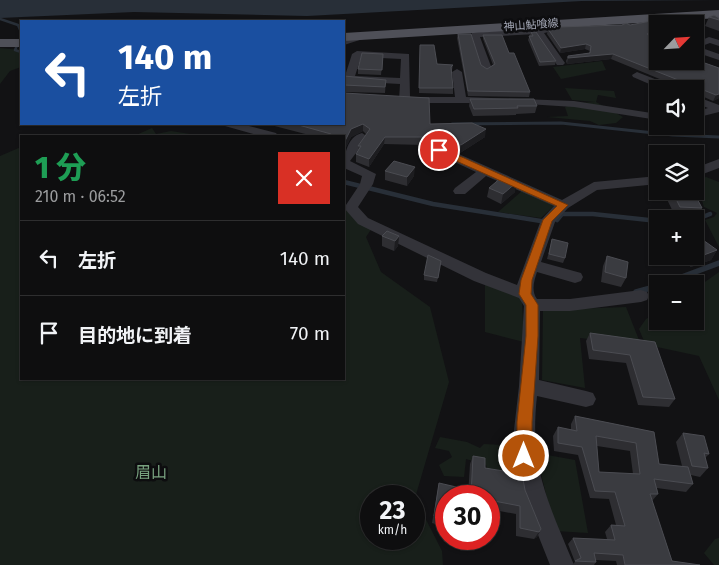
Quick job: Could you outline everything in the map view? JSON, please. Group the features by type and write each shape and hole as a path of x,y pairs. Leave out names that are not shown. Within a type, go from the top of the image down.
{"main road":[{"name":"神山鮎喰線","path":"345,37 718,20"},
{"path":"1,43 20,43"}],"street":[{"path":"487,69 476,35 539,31 556,26 620,25"},
{"path":"539,31 561,59"},
{"path":"345,42 363,36"},
{"path":"704,43 710,40 719,43"},
{"path":"704,51 719,57"},
{"path":"405,82 349,79 348,63 357,54 406,56 405,82 400,100 511,100 574,104 649,116"},
{"path":"457,72 461,101"},
{"path":"638,74 651,80"},
{"path":"704,103 719,109"},
{"path":"704,113 719,109"},
{"path":"233,125 268,135"},
{"path":"345,160 362,137"},
{"path":"439,150 563,205"},
{"path":"345,162 369,174 368,185 351,208 363,221 528,299 594,303 641,296"},
{"path":"704,170 719,163"},
{"path":"460,191 485,171"},
{"path":"704,174 719,178"},
{"path":"562,565 535,495 524,456 529,386 526,280 548,220 563,205 594,186 649,181"},
{"path":"532,265 575,277"},
{"path":"529,386 586,398"}],"green space":[{"path":"0,48 20,50 20,67 10,71 0,84"},
{"path":"602,61 606,70 561,79 553,67"},
{"path":"565,88 614,91 616,98 598,95 596,102 623,117 616,123 599,125 590,121 547,117 568,116 565,107 576,103 595,102 572,100"},
{"path":"152,128 156,134 171,131 197,135 136,135"},
{"name":"眉山","path":"20,147 20,380 345,380 345,209 372,228 366,237 381,272 430,307 449,382 419,485 360,485 360,550 425,550 425,518 435,537 435,550 442,551 443,565 0,565 0,156"},
{"path":"704,177 719,182 719,247 705,220 714,217 717,213 704,207 702,200 704,200"},
{"path":"523,190 552,203 554,206 541,218 498,212"},
{"path":"719,272 719,400 699,356 657,347 644,341 639,329 649,317 649,330 704,330 704,283"},
{"path":"485,284 518,296 522,301 524,342 485,332"},
{"path":"626,307 641,345 580,338 585,388 542,380 543,310"},
{"path":"440,437 467,442 480,448 484,444 503,445 511,465 520,469 522,480 489,474 486,465 466,459 464,477 444,476 439,465 452,457 449,451 435,448"},
{"path":"536,453 575,460 588,533 555,531"},
{"path":"719,538 719,565 714,565 704,553 715,539"}],"shaded area":[{"path":"0,0 719,0 582,1 307,16 134,12 0,18"}],"building":[{"path":"714,15 719,18 719,20 709,17"},
{"path":"649,21 649,33 647,34 649,35 649,68 613,54 568,58 568,56 590,53 591,46 586,44 561,48 548,29 622,25 626,23 630,25"},
{"path":"531,32 536,32 556,61 540,62 529,36 533,36"},
{"path":"458,34 471,34 481,65 487,69 495,64 483,35 502,35 509,53 514,53 530,92 468,91"},
{"path":"420,45 434,45 437,64 453,65 451,67 453,88 419,88"},
{"path":"362,53 383,54 382,70 358,69"},
{"path":"704,63 719,68 719,94 716,95 704,90 704,80 678,80 653,70 704,70"},
{"path":"345,76 386,80 385,87 345,85"},
{"path":"345,93 429,98 430,124 472,123 486,129 461,145 444,137 385,137 369,159 356,154 361,146 358,146 370,129 363,124 351,129 345,141 345,135 330,135 331,134 299,125 345,125"},
{"path":"470,99 534,99 537,106 474,109"},
{"path":"433,139 435,146 448,152 442,156 421,147"},
{"path":"394,161 415,167 407,177 385,171"},
{"path":"503,176 517,182 503,194 489,188"},
{"path":"676,200 698,200 702,208 680,207"},
{"path":"387,231 399,236 395,241 382,236"},
{"path":"552,239 568,243 565,258 549,254"},
{"path":"704,241 717,250 704,255"},
{"path":"428,255 441,261 438,278 424,275"},
{"path":"607,256 628,262 626,278 605,272"},
{"path":"590,333 655,342 675,399 643,397 630,355 593,350"},
{"path":"575,416 654,432 659,464 688,467 693,484 654,479 658,494 650,494 672,561 700,565 625,565 623,555 594,553 596,562 575,561 581,558 573,538 615,540 611,525 625,526 615,492 595,491 582,447 558,443 558,427 577,431","holes":["596,436 636,443 640,474 599,472"]},
{"path":"683,433 704,436 709,454 704,453 708,468 692,466"},
{"path":"473,456 485,458 485,468 522,474 525,490 541,529 539,532 520,528 520,506 500,502 500,485 472,485"}],"waterway":[{"path":"0,19 18,25 20,30"},
{"path":"20,39 15,50 20,52"},
{"path":"452,124 561,123 673,135 719,137"},
{"path":"345,182 433,204 547,222"},
{"path":"557,220 562,214 593,214 649,220"},
{"path":"704,216 710,214"},
{"path":"687,275 719,263"},
{"path":"636,292 649,288"}],"route":[{"path":"439,150 563,205 548,220 526,280 525,294 532,305 532,336 524,456"}]}
